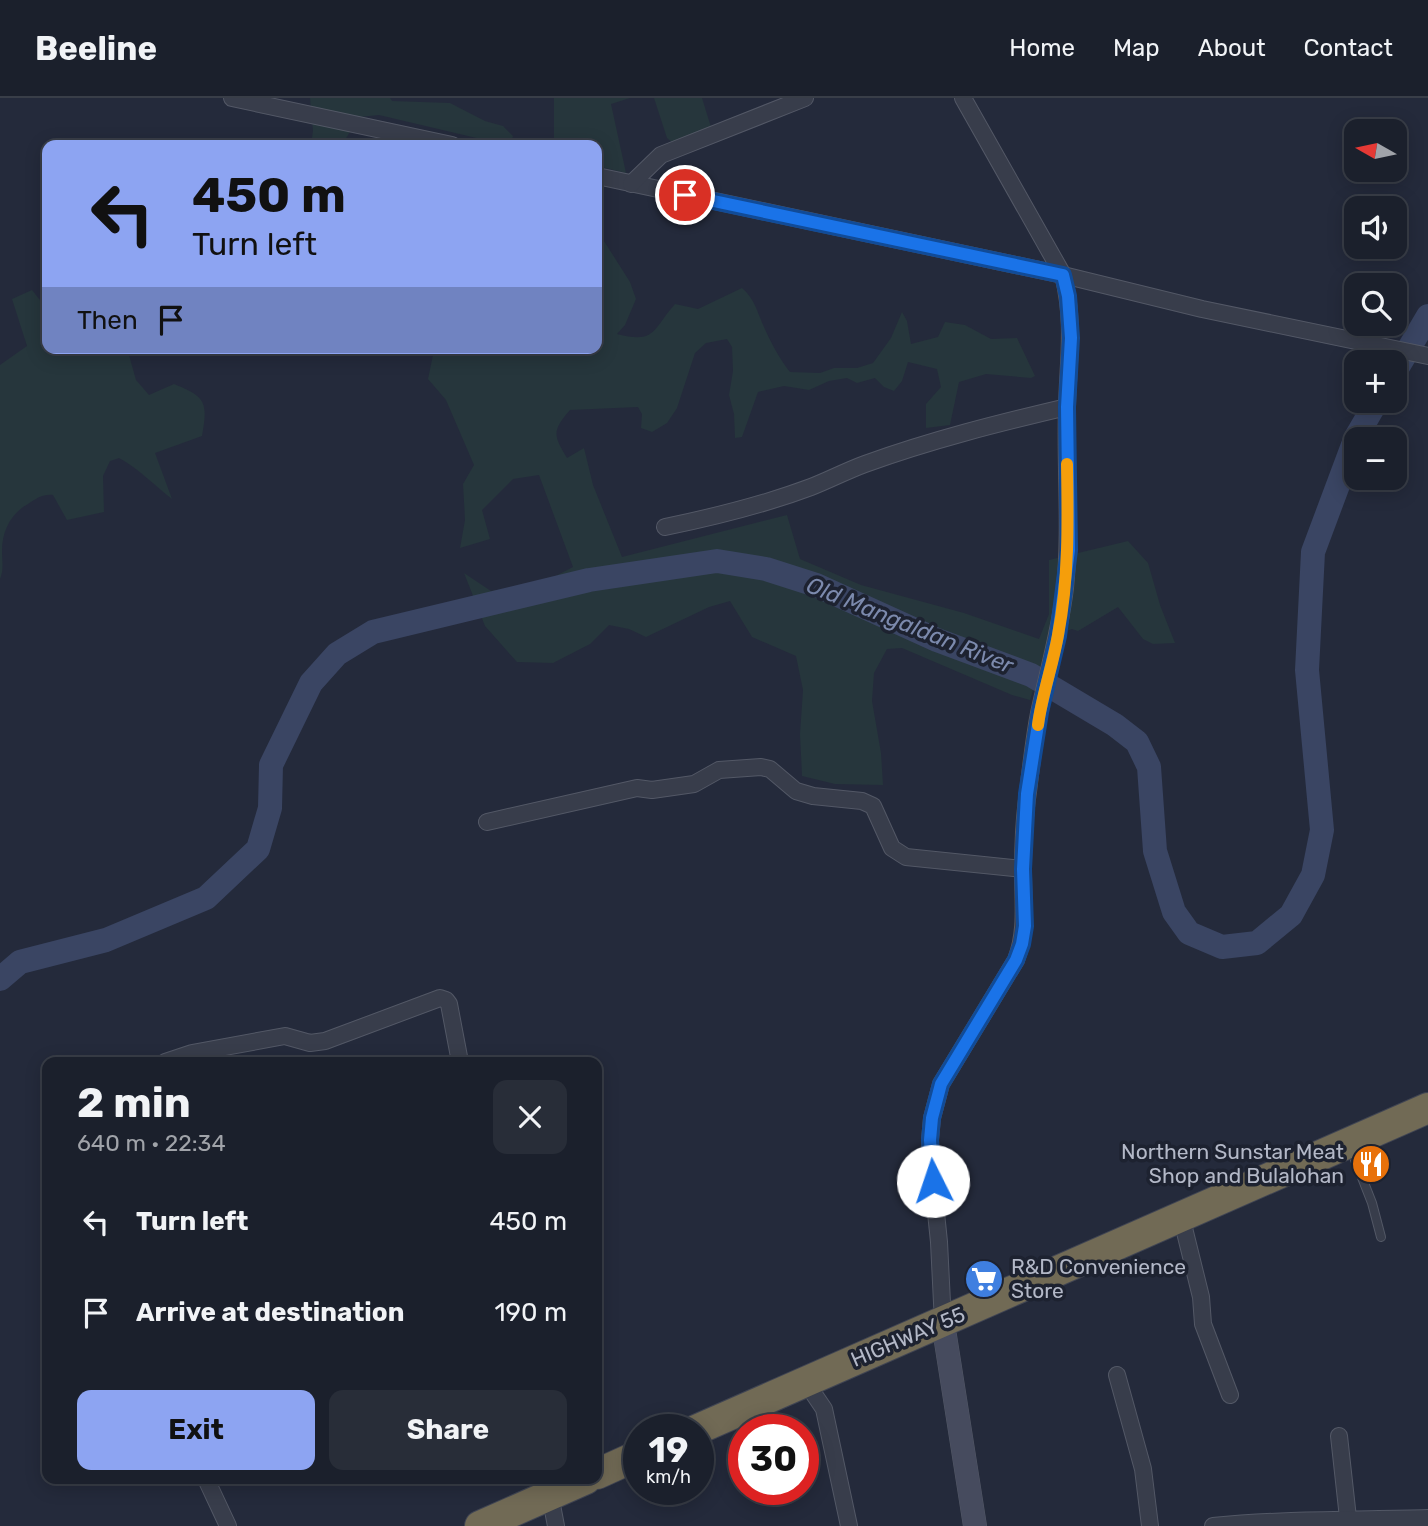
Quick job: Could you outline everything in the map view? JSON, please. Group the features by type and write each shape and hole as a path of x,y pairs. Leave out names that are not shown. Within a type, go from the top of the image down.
{"highway":[{"name":"HIGHWAY 55","path":"714,1422 1428,1108"},
{"path":"602,1472 623,1462"},
{"path":"480,1526 548,1487"}],"street":[{"path":"232,98 295,105 432,140"},
{"path":"631,184 661,155 805,98"},
{"path":"963,98 1063,275 1071,326 1067,407 1069,550 1058,636 1040,712 1027,794 1023,869 1025,926 1022,944 1016,960 941,1084 932,1118 930,1140 943,1322 975,1526"},
{"path":"602,177 1428,356"},
{"path":"665,527 757,505 896,454 998,423 1067,407"},
{"path":"487,822 637,788 652,790 694,784 719,770 761,767 770,769 796,791 813,796 862,800 873,806 892,848 906,857 1023,869"},
{"path":"180,1057 285,1036 310,1043 325,1041 440,998 449,1004 459,1057"},
{"path":"1181,1216 1201,1297 1203,1324 1230,1395"},
{"path":"1117,1375 1143,1469 1150,1526"},
{"path":"805,1381 824,1409 849,1526"},
{"path":"1339,1436 1348,1518"},
{"path":"208,1484 228,1526"},
{"path":"548,1487 556,1526"},
{"path":"1213,1526 1348,1518 1428,1518"}],"lane":[{"path":"1348,1142 1372,1203 1381,1237"}],"shaded area":[{"path":"310,98 390,98 392,101 450,103 485,121 503,126 513,136 512,140 485,140 379,115 359,117 345,140 312,140"},
{"path":"554,98 630,98 611,104 626,173 602,167 602,140 554,140"},
{"path":"654,98 702,98 715,140 684,152 667,138"},
{"path":"602,238 630,282 636,299 625,325 617,334 646,336 657,328 675,304 698,309 742,288 753,301 772,345 790,372 820,373 834,368 857,368 873,363 891,338 902,312 907,321 911,344 938,337 945,322 965,325 991,339 1017,338 1035,376 1031,378 986,374 959,382 950,425 926,428 926,404 941,387 937,369 908,362 902,381 894,391 884,387 875,378 857,383 847,378 829,381 809,390 784,386 758,392 742,437 735,438 734,414 729,395 733,371 732,347 727,339 706,343 695,353 677,408 667,423 652,432 641,428 642,414 638,407 570,410 557,428 557,438 567,458 584,448 593,485 622,557 787,515 800,559 861,585 964,613 1039,639 1049,614 1049,560 1128,541 1148,563 1175,643 1153,644 1143,639 1118,607 1078,631 1072,629 1050,637 1030,700 1012,695 902,648 887,649 874,673 872,701 881,753 883,785 835,784 802,776 800,734 803,690 796,656 752,637 730,601 709,607 646,637 629,629 609,625 590,644 553,663 517,662 485,626 464,573 491,591 542,583 573,567 539,475 513,479 482,510 490,539 460,548 465,520 463,484 474,465 446,400 428,379 433,355 602,354"},
{"path":"32,290 42,303 42,354 129,354 136,380 149,395 174,384 199,397 205,415 202,436 155,453 172,499 119,458 110,461 103,476 104,512 67,520 53,495 46,495 22,508 12,518 2,544 0,579 0,365 27,346 12,299"}],"waterway":[{"name":"Old Mangaldan River","path":"1407,352 1428,316"},
{"name":"Old Mangaldan River","path":"0,979 20,962 106,940 206,898 258,849 270,808 271,765 311,683 337,654 373,632 589,580 717,561 766,569 816,585 937,640 1031,675 1115,725 1137,742 1149,767 1155,851 1174,912 1189,933 1222,947 1257,943 1291,915 1313,875 1322,830 1307,670 1313,552 1356,437 1370,413"}],"slow traffic":[{"path":"1038,725 1058,636 1069,550 1067,464"}],"place":[{"name":"Northern Sunstar Meat Shop and Bulalohan","path":"1371,1164"},
{"name":"R&D Convenience Store","path":"984,1279"}],"route":[{"path":"685,195 1063,275 1068,296 1071,338 1067,407 1069,550 1058,636 1040,712 1027,794 1023,869 1025,926 1016,960 941,1084 932,1118 930,1140 933,1181"}]}
